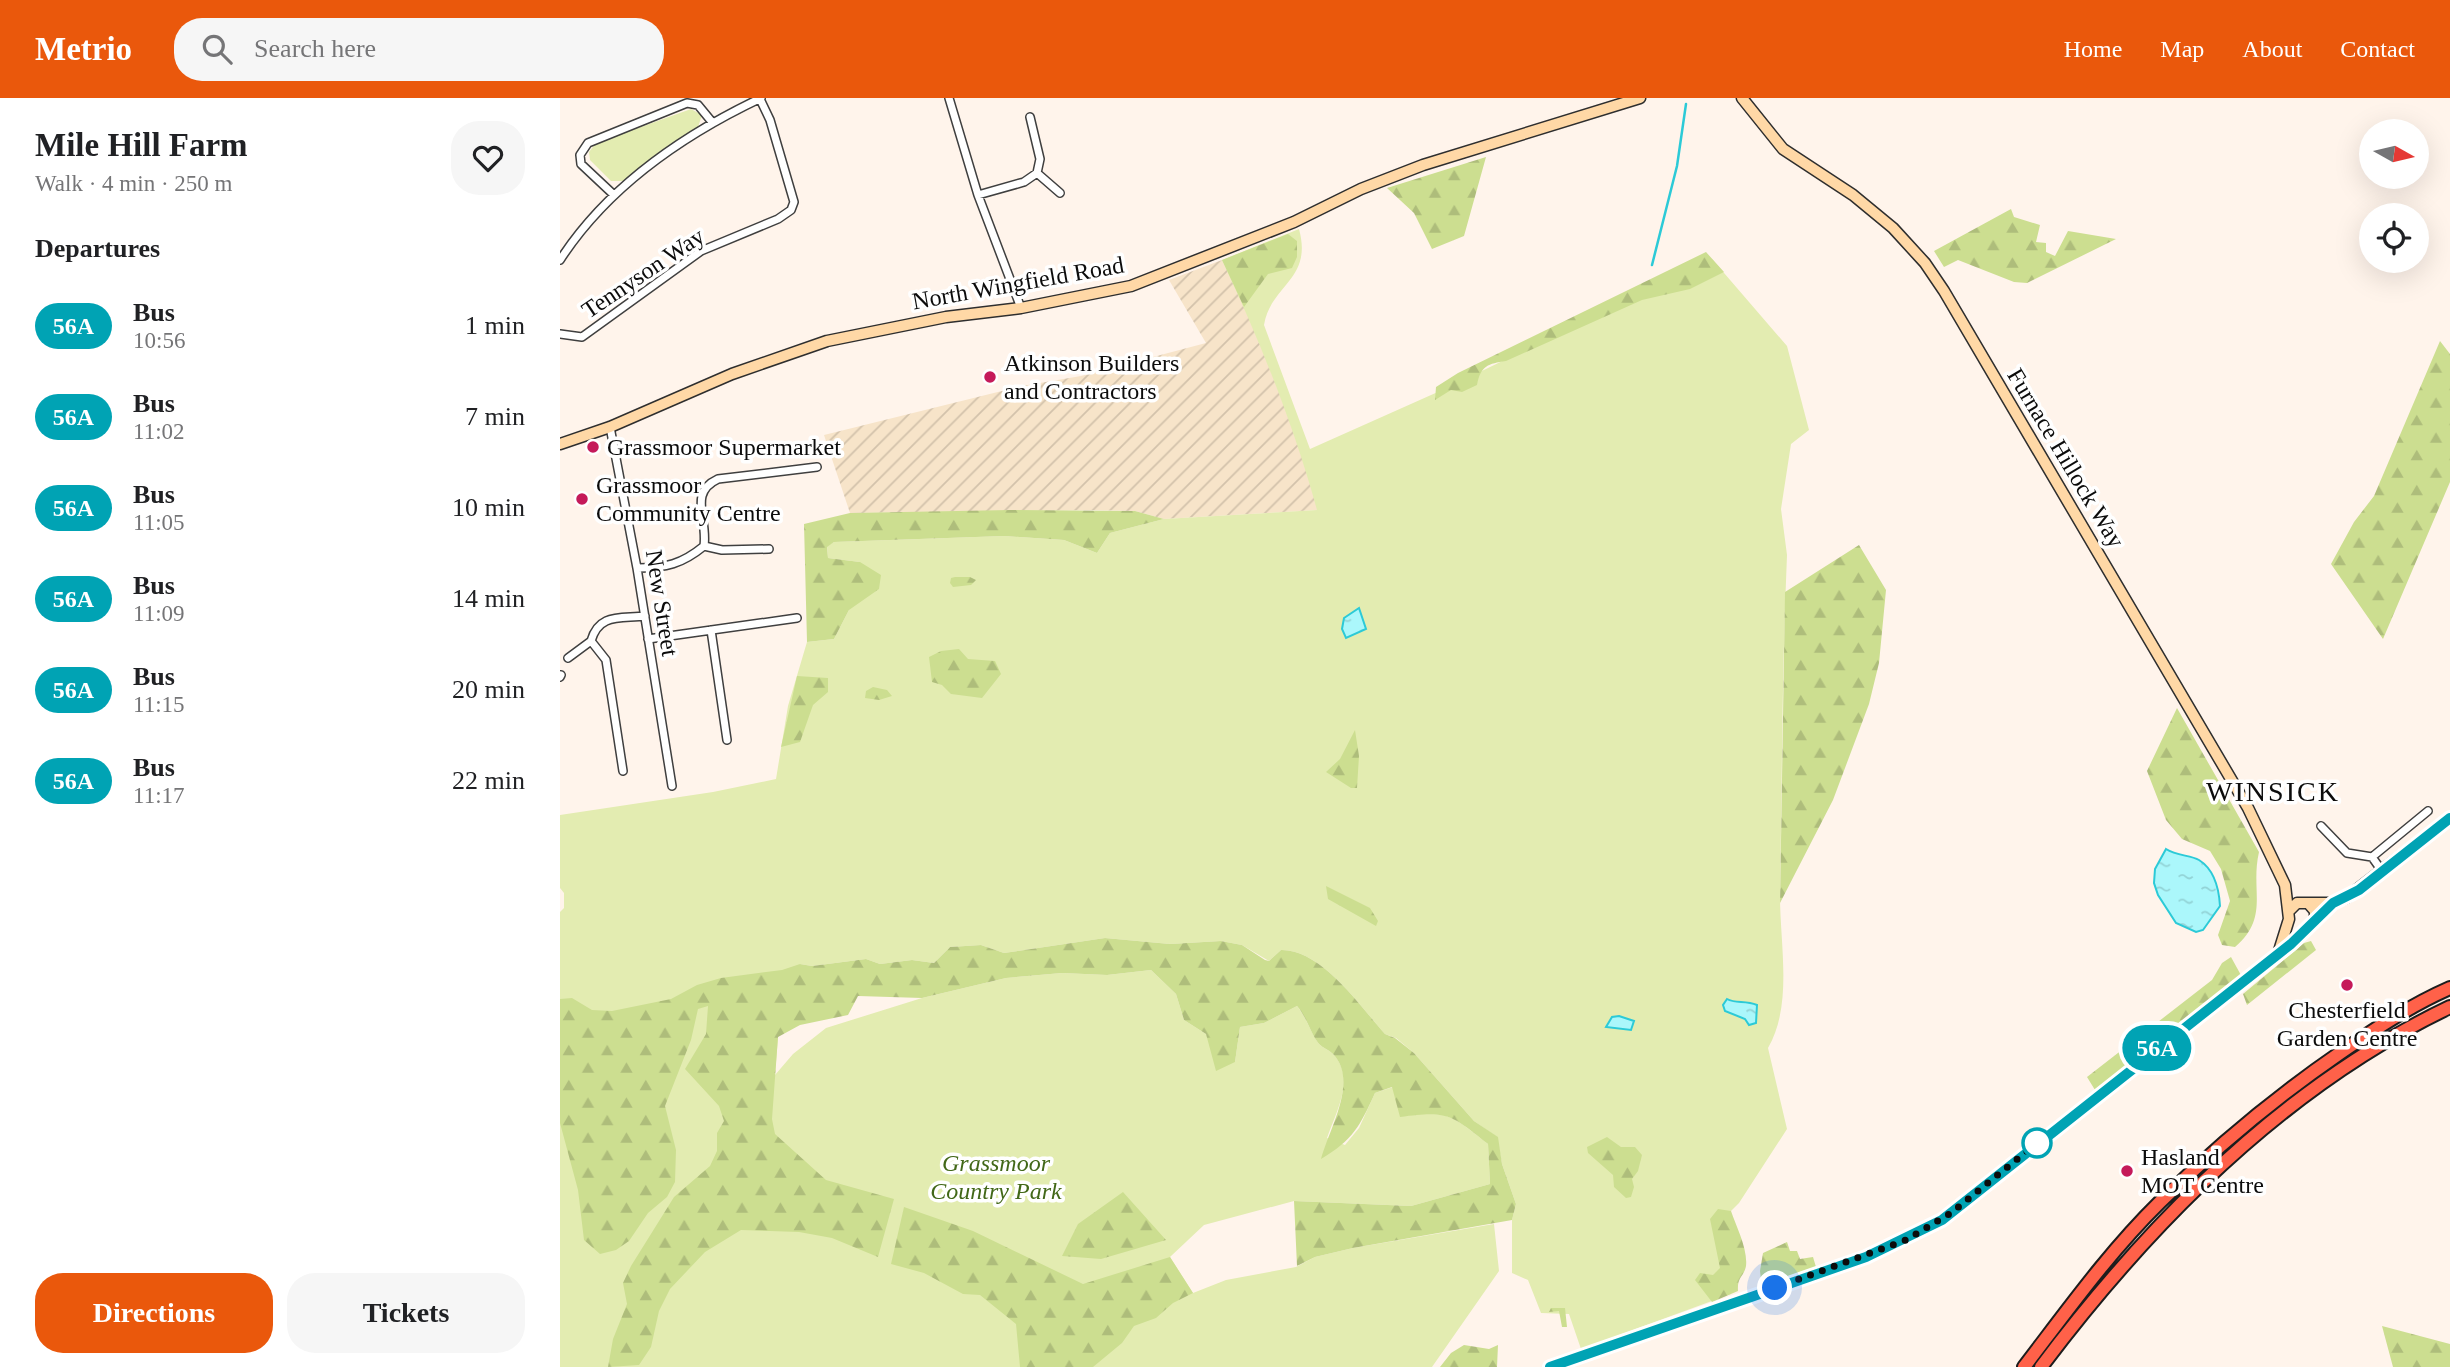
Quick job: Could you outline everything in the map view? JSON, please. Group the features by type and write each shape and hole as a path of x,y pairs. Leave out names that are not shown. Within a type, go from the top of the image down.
{"highway":[{"path":"2024,1367 2079,1295 2159,1203 2277,1096 2372,1032 2425,999 2450,988"},
{"path":"2041,1367 2090,1302 2150,1234 2220,1167 2299,1101 2371,1052 2450,1007"}],"main road":[{"name":"North Wingfield Road","path":"560,444 610,427 732,374 827,341 946,317 1021,309 1130,286 1294,222 1361,189 1423,165 1640,98"},
{"name":"Furnace Hillock Way","path":"1746,100 1783,149 1853,195 1893,228 1925,263 2248,808 2285,885 2289,915"},
{"path":"1550,1367 1866,1257 1942,1220 2279,951 2333,903 2359,890 2450,818"},
{"name":"Furnace Hillock Way","path":"2285,885 2305,903"},
{"path":"2279,951 2289,915 2305,903 2333,903"},
{"path":"2305,903 2315,911 2315,921"},
{"path":"2289,915 2295,928 2306,929"}],"street":[{"path":"560,260 614,195 663,155 712,122 761,98"},
{"name":"Tennyson Way","path":"560,334 582,337 701,251 778,219 791,209 794,202 761,98"},
{"path":"949,98 978,195 1021,309"},
{"path":"614,195 581,164 580,155 588,144 687,103 698,105 712,122"},
{"path":"978,195 1024,182 1037,173 1040,159 1030,117"},
{"path":"1037,173 1060,193"},
{"name":"New Street","path":"610,427 637,568 672,786"},
{"path":"637,568 664,568 685,561 704,546 706,531 700,495 705,485 718,479 817,467"},
{"path":"704,546 722,550 769,549"},
{"path":"568,658 591,641 595,628 603,621 645,616"},
{"path":"648,639 797,618"},
{"path":"710,630 727,740"},
{"path":"591,641 606,660 623,771"},
{"path":"2372,857 2428,811"},
{"path":"2321,826 2347,853 2372,857 2382,871"}],"shaded area":[{"path":"1222,260 1256,332 1299,444 1318,510 1164,519 1135,511 1091,510 850,513 824,435 1022,386 1081,376 1206,343 1169,280"}],"green space":[{"path":"691,109 702,115 698,127 623,181 611,181 590,160 589,152 596,143"},
{"path":"1486,157 1464,236 1432,249 1414,213 1387,188"},
{"path":"2011,209 2014,217 2040,225 2036,242 2046,243 2046,252 2055,256 2068,231 2116,239 2027,283 2014,282 1958,260 1944,267 1934,251"},
{"name":"Grassmoor Country Park","path":"1299,229 1302,246 1296,271 1274,300 1264,325 1310,449 1449,387 1712,259 1787,346 1809,430 1791,444 1781,509 1787,555 1780,896 1783,994 1776,1031 1768,1048 1787,1129 1739,1203 1717,1225 1731,1294 1581,1349 1569,1314 1541,1313 1528,1280 1512,1273 1512,1220 1516,1204 1502,1164 1497,1137 1474,1121 1414,1053 1396,1038 1385,1034 1339,981 1311,959 1296,952 1281,950 1269,961 1242,945 1221,941 1170,944 1105,938 1004,953 981,945 950,947 934,963 912,960 880,964 866,959 812,966 800,964 778,1037 775,1075 793,1054 826,1028 922,998 1006,978 1062,973 1107,975 1151,970 1176,994 1184,1020 1206,1034 1235,1062 1240,1027 1264,1023 1297,1006 1316,1040 1340,1063 1343,1074 1342,1095 1327,1138 1345,1145 1359,1128 1375,1093 1393,1087 1401,1116 1430,1114 1449,1117 1488,1144 1490,1184 1411,1206 1294,1201 1204,1225 1170,1257 1193,1293 1226,1280 1296,1267 1315,1257 1353,1248 1494,1224 1499,1271 1432,1367 560,1367 560,912 564,908 564,893 560,888 560,815 713,792 776,779 788,706 807,642 834,639 849,610 860,562 828,558 827,546 834,542 1004,536 1064,540 1097,553 1110,533 1164,519 1317,510 1275,383 1222,260"},
{"path":"1288,234 1297,241 1297,257 1292,268 1268,274 1244,307 1222,260"},
{"path":"1706,252 1724,272 1690,289 1642,300 1506,361 1490,365 1483,369 1477,385 1462,392 1451,390 1435,400 1436,387 1458,373"},
{"path":"2440,341 2450,354 2450,482 2383,639 2331,564 2354,522 2374,496"},
{"path":"1135,511 1164,519 1110,533 1097,553 1064,540 1004,536 834,542 827,547 828,558 860,562 881,575 879,589 849,610 834,639 807,642 804,524 850,513"},
{"path":"1859,545 1886,590 1879,663 1869,704 1833,800 1780,903 1785,592"},
{"path":"970,577 976,580 971,585 953,587 951,578"},
{"path":"959,649 968,659 995,661 1001,674 982,698 951,694 942,685 932,682 929,657 941,651"},
{"path":"797,676 828,678 828,692 813,705 800,742 781,747"},
{"path":"873,687 887,690 892,696 879,700 865,698 866,691"},
{"path":"2177,708 2259,852 2256,914 2246,936 2235,947 2222,945 2218,935 2230,901 2221,869 2210,851 2182,839 2166,820 2147,771"},
{"path":"1355,730 1359,756 1357,788 1351,788 1326,772 1340,759"},
{"path":"1326,886 1370,908 1378,921 1376,926 1328,899"},
{"path":"1105,938 1170,944 1221,941 1242,945 1269,961 1281,950 1296,952 1311,959 1339,981 1385,1034 1395,1038 1414,1053 1474,1121 1498,1137 1502,1164 1516,1204 1512,1220 1353,1248 1315,1257 1297,1266 1294,1201 1411,1206 1490,1184 1488,1144 1448,1117 1429,1114 1400,1117 1392,1087 1375,1093 1354,1131 1341,1145 1321,1159 1340,1105 1343,1078 1340,1065 1333,1054 1319,1044 1297,1006 1264,1023 1240,1027 1235,1062 1216,1071 1206,1034 1184,1020 1176,994 1151,970 1107,975 1062,973 1006,978 922,998 858,996 848,1015 800,1025 778,1037 772,1119 775,1134 826,1180 894,1199 878,1257 832,1238 799,1232 741,1230 705,1252 670,1289 659,1311 651,1347 639,1365 608,1367 613,1339 627,1304 623,1283 631,1266 674,1197 710,1166 717,1151 717,1133 724,1121 719,1106 685,1069 706,1034 708,1006 698,1009 691,1040 665,1106 676,1150 675,1182 667,1197 648,1213 629,1241 616,1250 600,1254 584,1240 578,1190 560,1123 560,999 572,998 592,1010 612,1011 671,999 697,985 721,978 782,970 800,964 812,966 866,959 880,964 912,960 934,963 950,947 981,945 1004,953"},
{"path":"2311,941 2316,950 2247,1005 2243,994 2304,943"},
{"path":"2231,957 2242,977 2095,1090 2087,1077 2212,980 2222,963"},
{"path":"1607,1137 1621,1147 1635,1147 1642,1155 1638,1171 1632,1179 1634,1187 1631,1197 1626,1198 1614,1187 1613,1175 1588,1153 1587,1147"},
{"path":"1123,1192 1166,1240 1101,1259 1062,1256 1078,1224"},
{"path":"904,1207 973,1231 1083,1284 1170,1257 1193,1293 1173,1303 1156,1318 1134,1326 1122,1343 1093,1367 1020,1367 1016,1324 980,1295 963,1294 924,1273 891,1264"},
{"path":"1718,1209 1731,1211 1743,1245 1746,1266 1738,1291 1712,1302 1695,1280 1700,1273 1713,1275 1720,1268 1710,1219"},
{"path":"1787,1242 1790,1251 1797,1251 1800,1259 1813,1257 1816,1267 1802,1275 1762,1288 1760,1271 1763,1253"},
{"path":"1551,1308 1565,1308 1567,1327 1562,1327 1559,1311 1549,1312"},
{"path":"2382,1326 2450,1344 2450,1367 2393,1367"},
{"path":"1464,1345 1489,1349 1498,1345 1497,1367 1440,1367 1451,1353"}],"water":[{"path":"1359,608 1366,629 1346,638 1342,629 1344,618"},
{"path":"2166,849 2199,860 2209,869 2215,880 2220,906 2203,930 2196,932 2176,923 2158,895 2154,883 2155,869"},
{"path":"1727,999 1757,1005 1756,1023 1749,1025 1745,1019 1725,1011 1723,1005"},
{"path":"1619,1016 1634,1021 1631,1030 1606,1027 1612,1017"}],"waterway":[{"path":"1652,265 1677,166 1686,104"}],"bus line":[{"name":"56A","path":"1550,1367 1866,1257 1906,1240 1942,1220 2012,1161 2291,944 2333,903 2359,890 2450,818"}],"place":[{"name":"Atkinson Builders and Contractors","path":"990,377"},
{"name":"Grassmoor Supermarket","path":"593,447"},
{"name":"Grassmoor Community Centre","path":"582,499"},
{"name":"Chesterfield Garden Centre","path":"2347,985"},
{"name":"Hasland MOT Centre","path":"2127,1171"}],"district":[{"name":"WINSICK","path":"2273,791"}],"route":[{"path":"1775,1288 1866,1257 1906,1240 1942,1220 2037,1143"}]}
